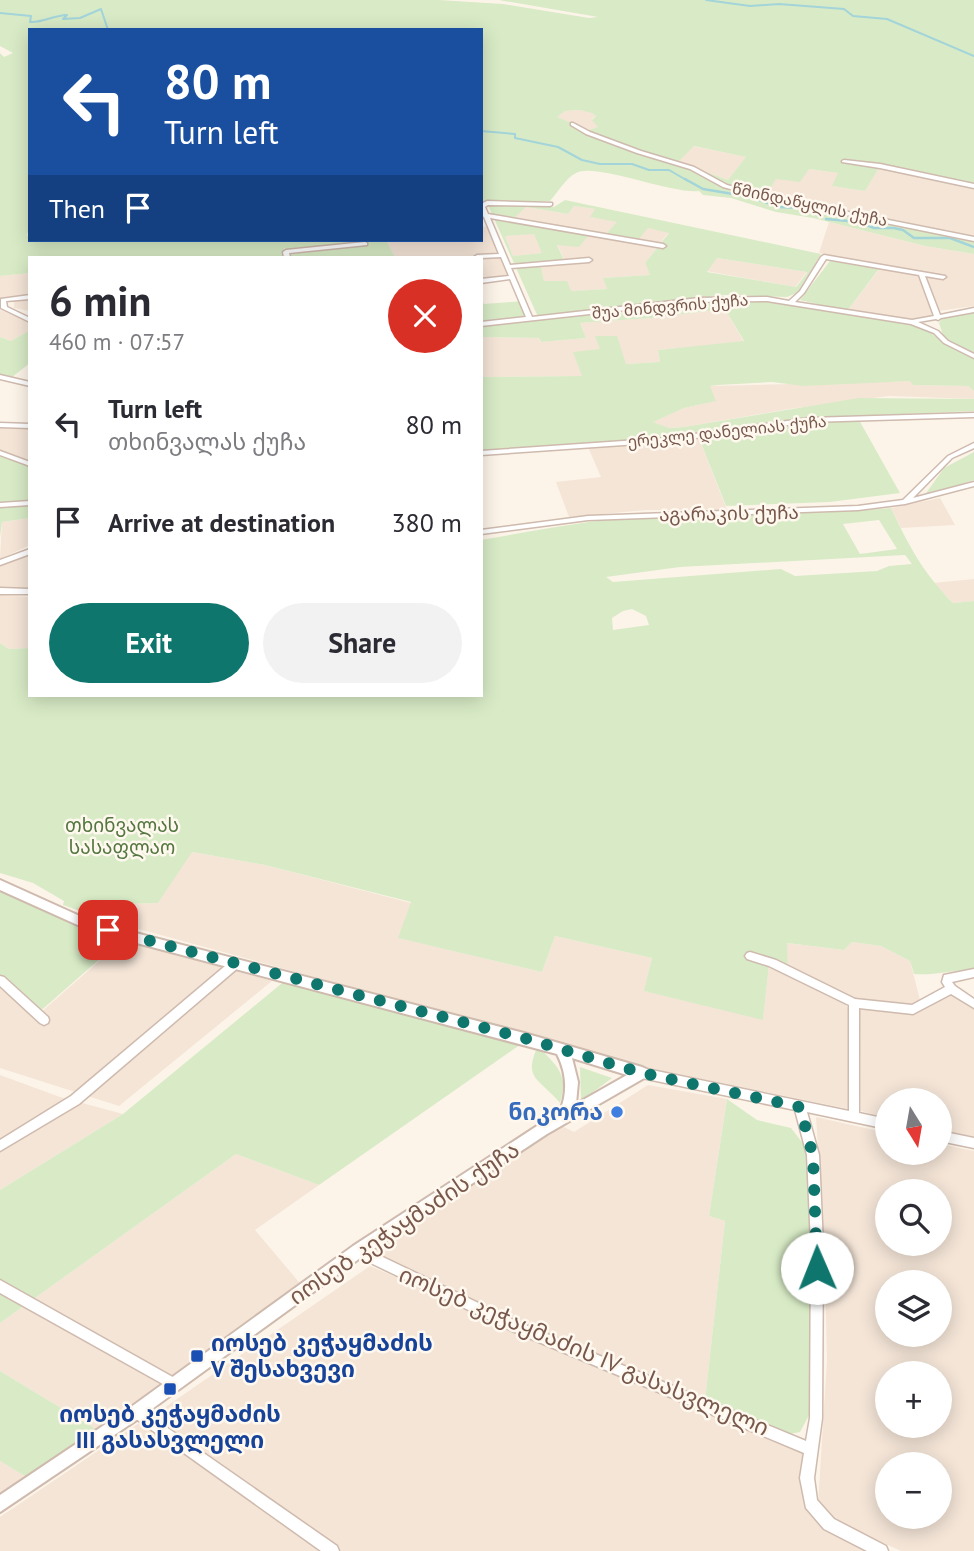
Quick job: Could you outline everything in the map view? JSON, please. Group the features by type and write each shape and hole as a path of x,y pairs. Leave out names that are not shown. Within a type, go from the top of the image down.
{"street":[{"name":"წმინდაწყლის ქუჩა","path":"573,124 588,133 639,152 692,168 725,186 974,239"},
{"path":"844,162 880,166 974,187"},
{"path":"530,319 484,215 483,204 550,204"},
{"path":"484,215 663,246"},
{"path":"483,228 489,227"},
{"path":"287,255 365,244"},
{"path":"483,257 502,255"},
{"path":"792,302 802,292 824,257 943,277"},
{"path":"508,267 589,260"},
{"path":"921,274 938,318 936,332"},
{"path":"483,281 512,277"},
{"path":"28,297 4,300 2,304 4,308 28,319"},
{"name":"შუა მინდვრის ქუჩა","path":"483,324 727,298 792,302 907,321 936,332 946,342 974,356"},
{"path":"907,321 974,310"},
{"path":"0,377 28,384"},
{"name":"ერეკლე დანელიას ქუჩა","path":"483,453 667,440 809,420 974,415"},
{"path":"0,425 28,426"},
{"path":"905,502 950,457 974,445"},
{"path":"0,453 28,463"},
{"name":"აგარაკის ქუჩა","path":"483,533 587,518 804,512 905,502 974,484"},
{"path":"0,505 28,503"},
{"path":"0,563 28,552"},
{"path":"0,591 28,591"},
{"path":"0,885 91,926 562,1049 642,1073 875,1122"},
{"path":"750,956 772,963 854,1003 913,1010 951,989"},
{"path":"0,1146 75,1100 234,964"},
{"path":"974,973 948,978 947,982 951,989 974,1004"},
{"path":"0,980 44,1020"},
{"path":"853,1117 854,1003"},
{"path":"562,1049 572,1077 570,1106 564,1116"},
{"name":"იოსებ კეჭაყმაძის ქუჩა","path":"0,1504 136,1412 358,1251 564,1116 642,1073"},
{"path":"800,1107 813,1156 817,1245 816,1418 807,1478 811,1503 829,1524 881,1551"},
{"path":"952,1138 974,1143"},
{"name":"იოსებ კეჭაყმაძის IV გასასვლელი","path":"358,1251 514,1326 811,1449"},
{"path":"0,1286 174,1384"},
{"path":"136,1412 332,1551"}],"shaded area":[{"path":"565,111 592,112 596,116 592,119 599,127 589,130 556,117"},
{"path":"693,146 747,157 728,180 677,162"},
{"path":"879,168 974,188 974,237 766,195 776,178 800,181 808,169 839,173 833,186 865,191"},
{"path":"574,206 595,209 591,217 618,222 605,235 648,228 669,232 645,263 650,275 604,278 607,289 571,291 544,281 540,262 564,259 557,244 510,221 526,207 568,214"},
{"path":"829,222 925,246 974,254 974,306 938,311 938,315 919,320 847,311 882,266 819,253"},
{"path":"491,226 515,277 483,280 483,256 394,256 387,242 483,242 483,227"},
{"path":"534,233 543,253 513,256 505,236"},
{"path":"717,258 807,272 795,287 706,271"},
{"path":"28,273 28,311 14,308 14,299 11,297 0,302 0,276"},
{"path":"725,309 744,342 658,350 660,362 626,364 596,336 601,349 583,376 483,377 483,337 540,338 540,342 586,338 580,323"},
{"path":"0,310 28,321 28,331 11,341 0,337"},
{"path":"911,381 914,385 968,386 974,391 974,399 889,396 684,427 669,428 652,422 684,408 715,401 709,386"},
{"path":"0,426 28,427 28,459 0,450"},
{"path":"699,438 727,510 646,510 569,517 556,482 601,477 588,447"},
{"path":"940,498 955,525 901,528 891,508"},
{"path":"28,518 28,546 0,559 2,522"},
{"path":"28,554 28,588 0,587 0,566"},
{"path":"974,579 974,601 953,603 933,583"},
{"path":"0,595 28,597 28,648 9,649 0,643"},
{"path":"191,852 265,865 411,903 399,938 542,972 555,936 652,958 645,991 763,1019 769,965 845,1004 850,1011 849,1109 639,1066 106,920 124,904 158,903"},
{"path":"123,940 272,981 119,1106 0,1068 0,977 40,1013"},
{"path":"852,942 881,946 910,961 921,1004 914,1007 868,1003 788,967 786,943 844,950"},
{"path":"949,995 956,996 974,1007 974,1137 952,1132 952,1088 875,1088 875,1115 861,1111 860,1011 865,1007 916,1014"},
{"path":"0,1075 60,1097 123,1114 0,1190"},
{"path":"648,1085 727,1099 709,1216 725,1221 705,1400 519,1322 514,1326 361,1258 556,1123 574,1132"},
{"path":"816,1117 875,1130 875,1166 952,1166 952,1146 974,1151 974,1551 901,1551 832,1520 818,1504 827,1360 824,1237"},
{"path":"236,1154 319,1185 255,1230 309,1294 104,1434 0,1371 0,1323"},
{"path":"370,1266 808,1451 810,1505 881,1551 341,1551 151,1417"},
{"path":"142,1421 325,1551 0,1551 0,1517"},
{"path":"0,1461 33,1481 0,1504"}],"green space":[{"path":"0,0 439,0 503,4 589,18 598,17 499,0 974,0 974,184 873,166 879,168 865,191 832,186 838,173 809,169 800,182 776,179 766,195 758,195 974,240 974,254 925,246 813,218 776,212 731,198 703,195 699,191 670,188 599,172 586,171 572,175 550,201 483,202 483,28 28,28 28,242 387,242 394,256 288,256 284,247 284,256 28,256 28,273 0,276 0,53 4,57 13,53 0,46","holes":["580,110 596,116 592,120 598,127 589,130 557,117 565,111","694,146 746,157 728,180 678,162"]},
{"path":"565,200 821,254 799,292 787,297 725,295 538,317 488,205 554,207","holes":["574,206 595,209 590,217 617,222 605,235 636,242 648,228 669,233 645,263 650,275 603,278 607,289 571,291 567,281 544,281 540,262 564,260 557,245 579,247 590,234 511,221 526,207 568,214","534,234 542,253 513,256 505,236","717,258 807,273 796,287 707,272"]},
{"path":"830,261 879,269 847,311 800,300"},
{"path":"745,300 786,303 906,323 927,330 974,359 974,391 968,386 913,385 910,381 804,386 772,382 718,385 710,386 716,401 684,408 653,422 669,428 684,427 859,398 974,399 974,411 831,417 669,438 483,451 483,377 582,376 573,352 600,349 595,336 617,336 626,364 660,362 658,350 744,341 725,309 580,323 586,338 541,342 539,338 483,337 483,326"},
{"path":"524,301 530,318 483,322 483,302"},
{"path":"974,311 974,354 944,338 939,323 942,318"},
{"path":"28,331 28,365 12,377 0,374 0,337 11,341"},
{"path":"859,420 900,493 830,502 726,506 699,438 792,425"},
{"path":"974,452 974,480 924,496 944,468"},
{"path":"0,455 28,464 28,518 2,522 0,538"},
{"name":"თხინვალას სასაფლაო","path":"891,508 904,535 942,592 953,603 974,601 974,970 914,974 910,961 881,946 852,942 844,950 787,943 788,967 769,965 763,1020 644,991 652,958 555,936 542,972 398,938 411,902 265,865 192,852 158,903 124,904 106,920 63,905 64,901 33,883 0,873 0,643 9,649 28,648 28,697 483,697 483,540 620,518","holes":["879,520 897,549 860,554 843,524","905,555 912,564 889,566 877,571 795,576 781,569 613,582 606,577 680,567","632,609 646,616 649,625 613,630 612,618"]},
{"path":"0,885 126,936 37,1014 0,980"},
{"path":"287,979 524,1042 319,1185 236,1154 0,1323 0,1190 123,1114"},
{"path":"538,1046 560,1071 563,1084 560,1103 533,1072 532,1065"},
{"path":"580,1067 612,1078 581,1101"},
{"path":"727,1099 757,1120 791,1128 808,1150 813,1408 800,1432 790,1434 705,1400 725,1221 709,1216"},
{"path":"0,1371 104,1434 33,1481 0,1461"}],"waterway":[{"path":"706,0 750,6 779,4 844,9 853,16 887,19 974,56"},
{"path":"0,13 31,16 30,22 35,22 62,15 67,15 63,19 80,18 101,9 107,28"},
{"path":"483,131 515,134 515,138 558,147 582,160 600,164 632,164 649,170 669,170 688,181"},
{"path":"685,179 703,189 751,197 779,207 805,208 819,216"},
{"path":"826,219 859,222 874,228 894,228 903,230 914,238 950,238 974,247"}],"place":[{"name":"ნიკორა","path":"617,1112"},
{"name":"იოსებ კეჭაყმაძის V შესახვევი","path":"197,1356"},
{"name":"იოსებ კეჭაყმაძის III გასასვლელი","path":"170,1389"}],"route":[{"path":"108,930 287,979 524,1038 642,1073 800,1107 813,1156 817,1268"}]}
